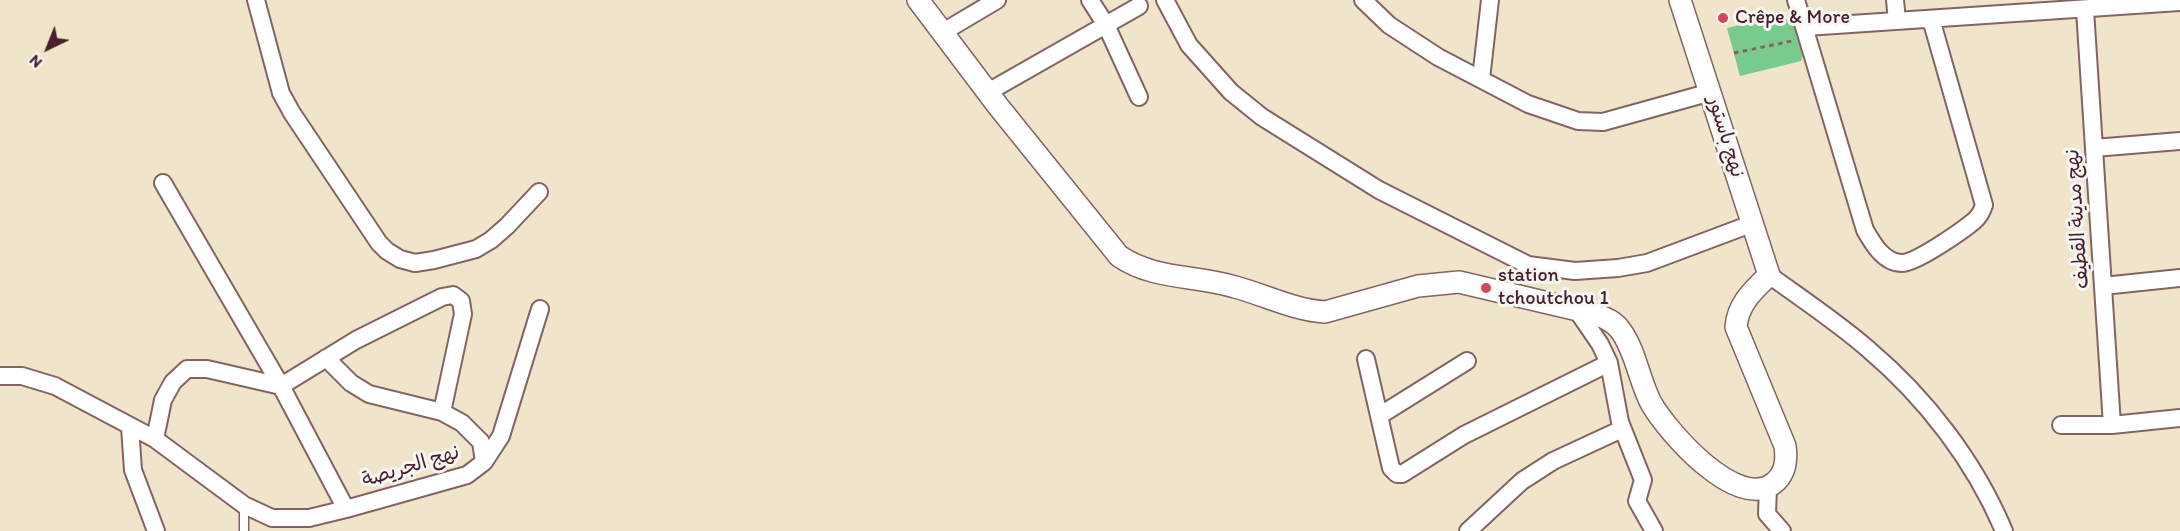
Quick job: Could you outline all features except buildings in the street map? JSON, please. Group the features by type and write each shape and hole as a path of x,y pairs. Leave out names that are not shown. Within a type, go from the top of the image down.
{"street":[{"path":"256,0 281,93 292,113 387,251 415,263 434,261 476,249 507,226 539,192"},
{"path":"918,0 1119,256 1137,268 1233,286 1309,311 1325,312 1418,286 1459,282 1576,309 1610,320 1627,339 1652,404 1665,423 1700,460 1735,485 1748,489 1768,487 1782,475 1786,458 1785,446 1736,327 1739,311 1745,300 1769,274 1868,348 1899,378 1957,446 1980,480 2004,531"},
{"path":"943,32 997,0"},
{"path":"1090,0 1106,25 1140,97"},
{"path":"1165,0 1189,45 1231,93 1262,117 1379,190 1528,265 1575,271 1647,263 1751,224"},
{"path":"1363,0 1399,31 1438,57 1528,104 1578,121 1603,122 1711,92"},
{"path":"1481,79 1490,0"},
{"name":"نهج باستور","path":"1680,0 1769,274"},
{"path":"1796,0 1865,230 1882,255 1891,261 1903,263 1917,258 1975,220 1984,205 1931,19"},
{"path":"1895,0 1897,21"},
{"path":"1807,32 1931,19 1990,8 2085,10 2180,2"},
{"path":"988,92 1139,6"},
{"name":"نهج مدينة القطيف","path":"2085,10 2112,425"},
{"path":"2094,148 2180,141"},
{"path":"163,183 281,386 346,509"},
{"path":"2103,286 2180,278"},
{"path":"155,439 163,400 173,382 188,369 207,369 281,386 356,340 442,297 453,295 461,302 463,314 442,412"},
{"path":"484,462 501,436 540,309"},
{"path":"1576,309 1600,344 1609,363 1622,429 1643,480 1637,501 1654,531"},
{"name":"نهج الجريصة","path":"0,376 22,376 55,386 155,439 244,505 272,518 309,518 346,509 467,475 484,462 482,442 462,423 442,412 369,394 351,383 326,358"},
{"path":"1366,358 1390,468 1394,473 1402,474 1464,435 1609,363"},
{"path":"1379,416 1467,361"},
{"path":"2061,425 2112,425 2180,418"},
{"path":"130,427 133,470 156,531"},
{"path":"1468,531 1522,481 1553,461 1622,429"},
{"path":"1768,487 1767,514 1773,531"},
{"path":"1767,514 1782,531"}],"lane":[{"path":"244,505 244,531"}],"path":[{"path":"1734,53 1807,32"}],"green space":[{"path":"1782,15 1808,37 1801,61 1740,76 1727,28"}],"place":[{"name":"Crêpe & More","path":"1723,18"},
{"name":"station tchoutchou 1","path":"1486,288"}]}
